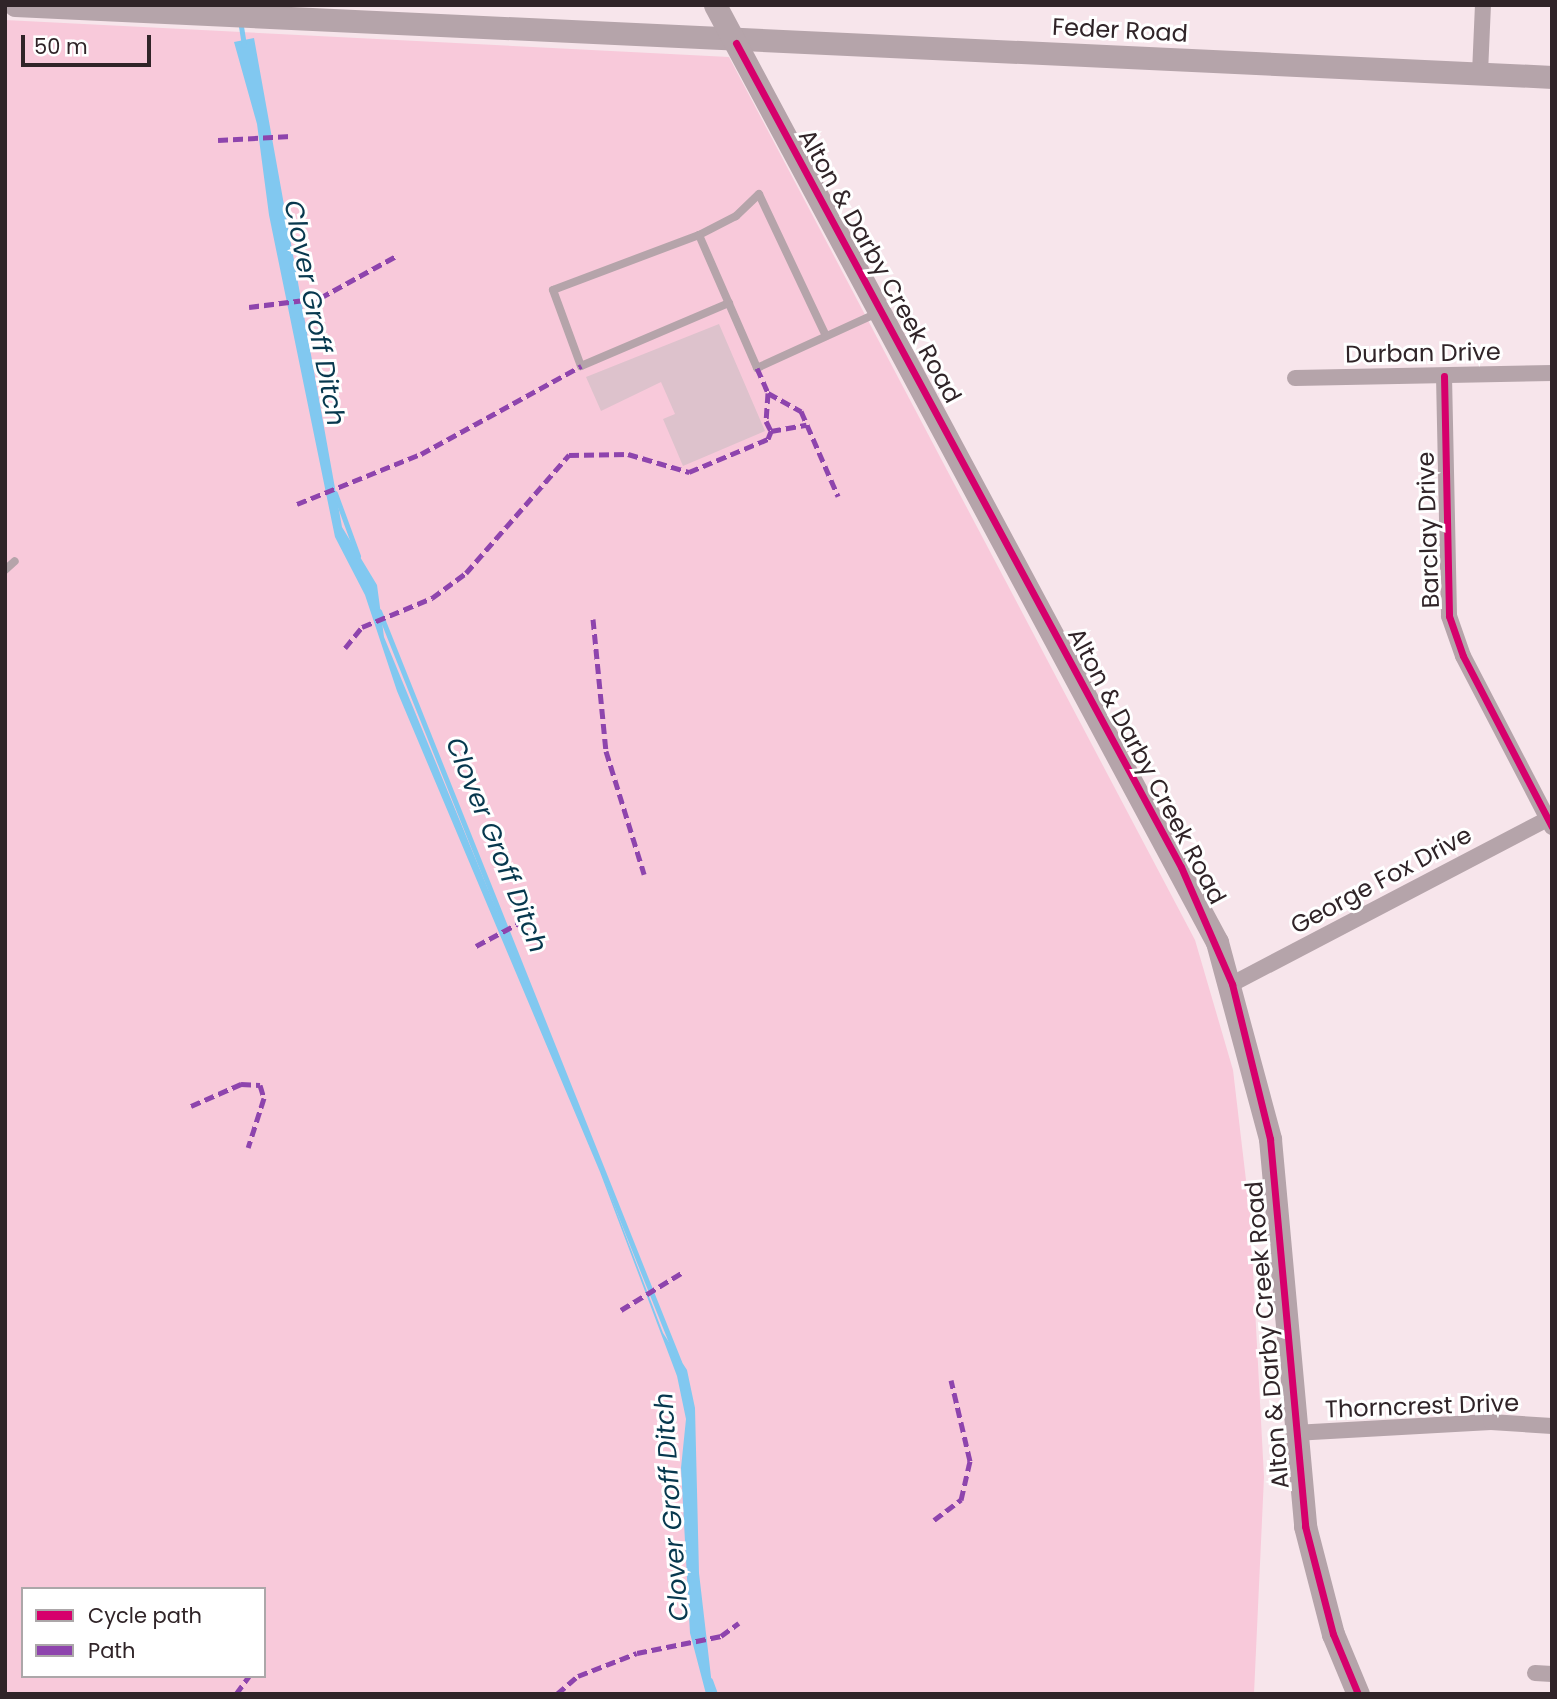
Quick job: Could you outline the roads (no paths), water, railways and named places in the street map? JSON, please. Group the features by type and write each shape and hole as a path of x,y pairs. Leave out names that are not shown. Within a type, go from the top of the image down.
{"street":[{"name":"Feder Road","path":"15,5 736,43 1552,77"},
{"name":"Alton & Darby Creek Road","path":"715,5 883,310 1181,867 1232,984 1270,1139 1294,1433 1305,1526 1333,1634 1357,1694"},
{"path":"1480,73 1483,5"},
{"name":"Durban Drive","path":"1295,378 1552,373"},
{"name":"Barclay Drive","path":"1444,376 1449,616 1463,656 1550,820"},
{"name":"George Fox Drive","path":"1232,984 1550,820"},
{"name":"Thorncrest Drive","path":"1294,1433 1491,1422 1552,1426"},
{"path":"1535,1673 1552,1674"}],"lane":[{"path":"729,303 581,366 553,290 699,235 736,216 759,194 827,336"},
{"path":"699,235 757,368 883,310"},
{"path":"5,570 15,561"}],"water":[{"path":"254,38 342,527 377,585 384,637 559,1061 663,1333 687,1370 695,1408 699,1573 713,1694 706,1694 690,1633 681,1468 686,1419 677,1376 600,1172 397,691 365,595 335,537 269,215 257,124 234,42"}],"waterway":[{"name":"Clover Groff Ditch","path":"240,20 244,45"},
{"name":"Clover Groff Ditch","path":"335,493 358,556"},
{"name":"Clover Groff Ditch","path":"379,611 679,1362"},
{"name":"Clover Groff Ditch","path":"710,1680 715,1694"}]}
